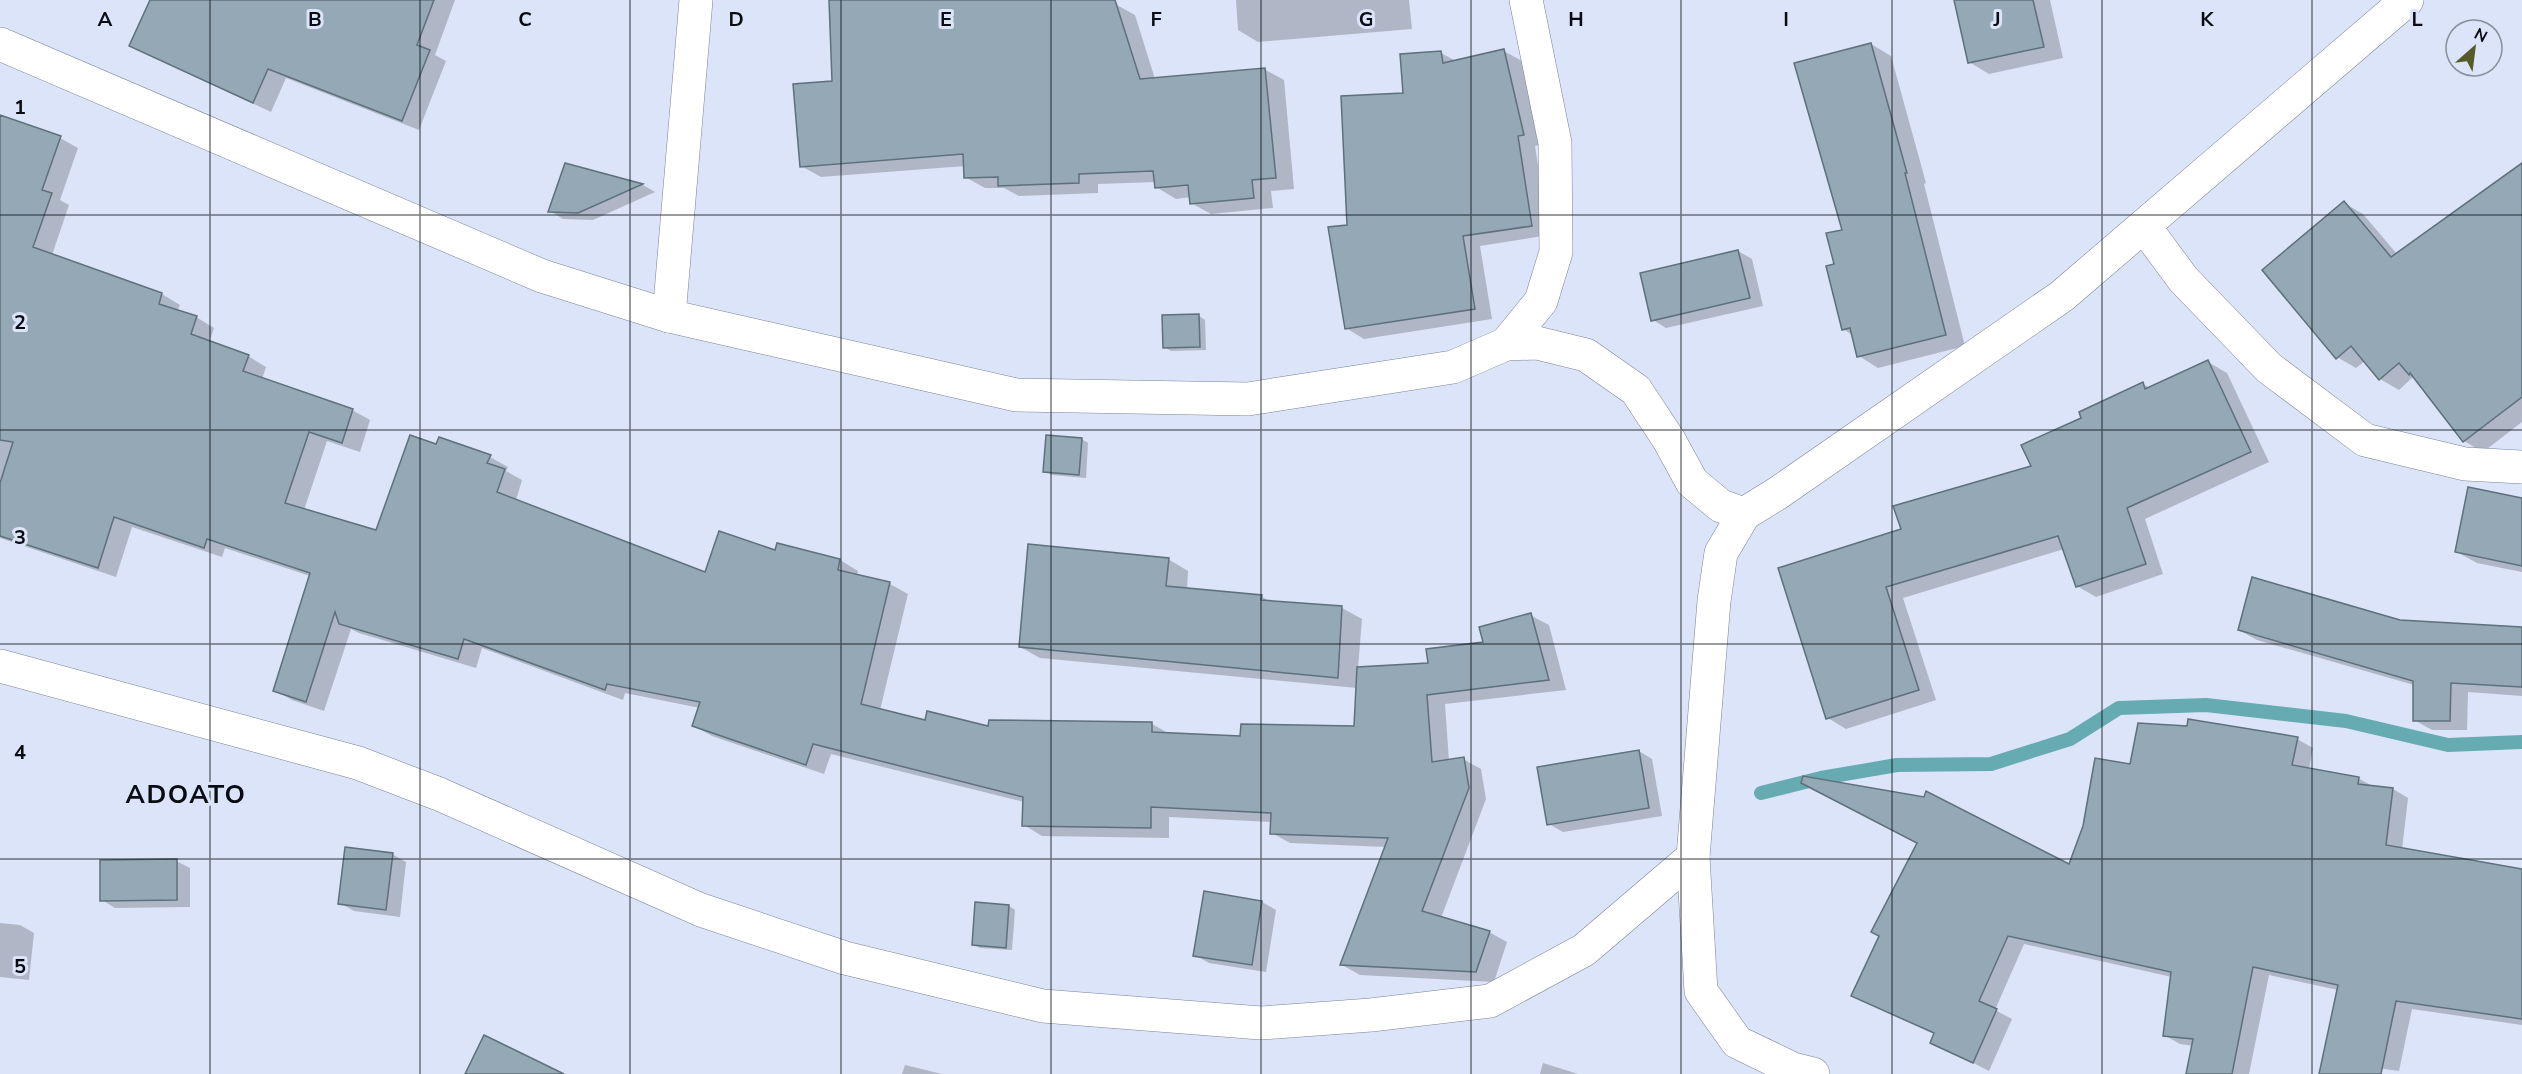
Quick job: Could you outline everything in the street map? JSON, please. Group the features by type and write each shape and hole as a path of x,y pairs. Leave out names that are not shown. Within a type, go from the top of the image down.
{"street":[{"path":"669,316 696,0"},
{"path":"1506,344 1541,301 1556,252 1555,143 1526,0"},
{"path":"1813,1074 1793,1069 1737,1042 1701,991 1693,857 1714,601 1721,553 1744,514 1778,493 2062,296 2407,0"},
{"path":"0,44 542,276 669,316 1016,395 1248,399 1454,367 1506,344 1538,343 1586,355 1635,390 1664,432 1692,482 1721,506 1744,514"},
{"path":"2144,226 2183,279 2269,368 2365,440 2465,464 2522,467"},
{"path":"0,666 358,763 439,794 701,910 845,958 1043,1006 1261,1023 1371,1015 1490,1001 1584,950 1693,857"}],"building":[{"path":"150,0 434,0 417,45 430,50 402,121 268,69 253,103 129,46"},
{"path":"829,0 1115,0 1140,79 1265,68 1276,178 1252,180 1254,198 1190,204 1188,185 1155,188 1153,171 1079,174 1079,183 998,186 998,177 964,178 963,154 800,167 793,84 832,81"},
{"path":"1954,0 2033,0 2044,47 1968,63"},
{"path":"1871,43 1907,173 1905,173 1946,335 1857,357 1850,328 1842,330 1826,266 1834,264 1826,233 1842,230 1794,63"},
{"path":"1504,49 1524,135 1518,136 1532,226 1463,236 1475,309 1345,329 1328,227 1347,225 1341,96 1403,93 1400,54 1441,51 1443,63"},
{"path":"0,115 61,136 42,190 52,193 33,247 162,293 159,304 197,316 191,334 249,355 243,371 353,409 342,443 309,432 285,503 376,530 410,435 436,444 439,437 491,455 487,463 505,469 497,492 705,572 719,531 775,550 777,543 840,559 838,570 890,582 861,704 925,720 927,711 988,726 989,720 1152,722 1152,732 1240,736 1241,724 1354,726 1357,667 1428,663 1426,649 1483,642 1479,627 1531,613 1549,680 1427,695 1432,762 1464,757 1469,788 1422,911 1490,931 1476,972 1340,965 1388,838 1270,834 1271,813 1151,807 1151,828 1022,826 1023,797 813,744 806,765 692,726 700,702 607,684 605,690 464,639 458,659 339,624 335,612 306,702 273,691 310,573 207,539 204,548 114,517 98,568 0,536 0,483 13,442 0,440"},
{"path":"565,163 643,184 578,213 548,212"},
{"path":"2522,163 2522,397 2463,442 2410,373 2409,375 2399,363 2379,380 2351,346 2336,359 2262,270 2344,201 2391,257"},
{"path":"1738,250 1750,298 1651,321 1640,273"},
{"path":"1199,314 1200,347 1163,348 1162,315"},
{"path":"2208,360 2251,452 2127,508 2146,564 2076,587 2058,536 1886,587 1919,690 1826,719 1778,568 1901,529 1893,506 2031,466 2021,445 2081,418 2079,412 2143,382 2145,389"},
{"path":"1046,435 1082,438 1079,475 1043,472"},
{"path":"2468,487 2522,498 2522,566 2455,552"},
{"path":"1028,544 1169,558 1166,586 1262,595 1261,600 1342,606 1338,678 1019,647"},
{"path":"2252,577 2400,620 2522,627 2522,687 2451,683 2450,721 2413,721 2413,681 2238,630"},
{"path":"2188,719 2298,737 2292,765 2359,777 2358,784 2393,788 2386,845 2522,869 2522,1019 2396,1001 2381,1074 2319,1074 2338,985 2253,967 2232,1074 2186,1074 2193,1039 2163,1036 2171,972 2008,936 1979,1001 1997,1009 1973,1063 1930,1043 1934,1033 1851,996 1879,936 1871,932 1917,843 1801,783 1803,776 1924,797 1926,791 2069,864 2083,826 2095,758 2130,764 2138,723 2187,726"},
{"path":"1639,750 1649,808 1547,825 1537,767"},
{"path":"345,847 393,853 386,910 338,904"},
{"path":"177,859 177,900 100,901 100,860"},
{"path":"1204,891 1262,901 1252,965 1193,956"},
{"path":"975,902 1009,905 1006,948 972,945"},
{"path":"484,1035 564,1074 465,1074"}],"waterway":[{"path":"1761,793 1821,778 1897,765 1991,764 2070,739 2119,708 2206,705 2346,721 2448,745 2522,742"}],"district":[{"name":"ADOATO","path":"186,794"}]}
